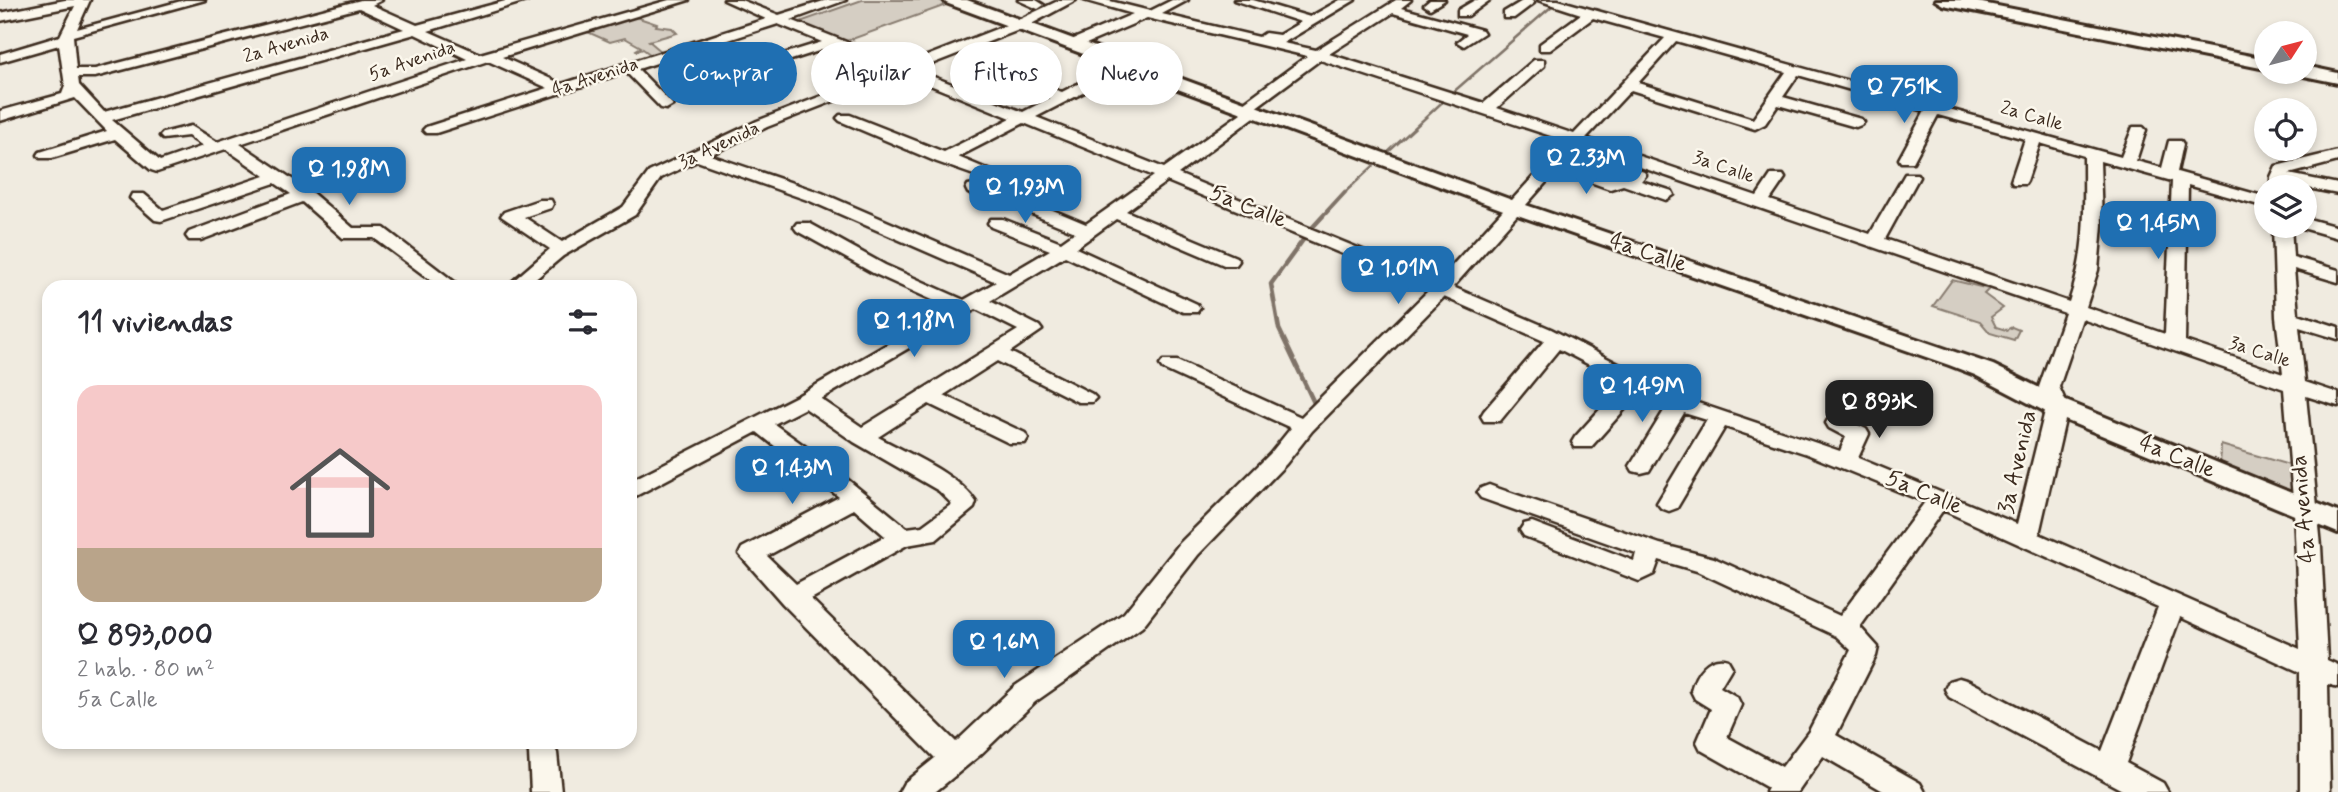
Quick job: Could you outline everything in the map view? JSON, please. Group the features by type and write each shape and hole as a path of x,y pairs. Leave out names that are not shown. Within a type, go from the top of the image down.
{"main road":[{"name":"4a Calle","path":"952,0 1018,19 1074,44"},
{"path":"1943,0 2254,62"},
{"path":"2317,74 2338,78"},
{"name":"4a Calle","path":"1183,86 1513,207 1958,360 1984,370 2057,407 2338,523"}],"street":[{"path":"0,8 37,0"},
{"path":"0,18 84,0 66,35 72,81 68,97 0,116"},
{"path":"0,103 95,72 376,0"},
{"name":"2a Avenida","path":"101,118 523,0"},
{"name":"5a Avenida","path":"118,133 157,167 484,57 683,0"},
{"name":"5a Calle","path":"730,0 834,42"},
{"name":"4a Avenida","path":"431,130 840,0"},
{"path":"1024,0 1044,2"},
{"name":"3a Avenida","path":"936,55 1018,19 1070,0"},
{"name":"3a Calle","path":"1090,0 1318,55 1451,97 2338,400"},
{"name":"3a Calle","path":"1106,0 1150,13"},
{"path":"1074,44 1182,0"},
{"path":"1240,0 1311,21"},
{"path":"1150,13 1281,39 1349,0"},
{"path":"637,487 806,399 1064,249 1318,55 1405,0"},
{"path":"1462,13 1484,0"},
{"path":"1509,15 1528,3 1516,0"},
{"path":"0,58 66,35 188,1"},
{"name":"2a Calle","path":"1547,1 2254,199"},
{"path":"1018,19 1044,2"},
{"path":"360,4 414,29 560,88"},
{"path":"1391,9 1476,33 1464,42"},
{"path":"1545,47 1591,13"},
{"path":"914,792 954,760 1024,694 1133,620 1189,549 1278,459 1304,426 1440,290 1553,163 1674,36"},
{"path":"1486,109 1539,63"},
{"path":"628,66 658,97"},
{"path":"1628,84 1755,124 1760,121 1794,70"},
{"path":"72,81 101,118 118,133"},
{"name":"5a Calle","path":"936,83 1309,232 1556,339 1679,404 1846,461 1939,499 2338,677"},
{"path":"1773,99 1856,122"},
{"name":"3a Avenida","path":"524,280 562,249 629,211 655,175 762,124 812,105"},
{"path":"943,159 1045,105"},
{"path":"1907,159 1934,109"},
{"path":"845,118 988,175"},
{"path":"2127,163 2138,130"},
{"path":"169,136 191,131 221,145 304,195 349,234 378,232 443,280"},
{"path":"46,155 118,133"},
{"path":"2019,181 2034,137"},
{"path":"2175,144 2175,345"},
{"name":"3a Avenida","path":"2026,538 2057,407 2049,387 2089,270 2093,225 2092,153"},
{"path":"696,155 816,197 1010,281"},
{"path":"2280,175 2281,169 2338,156"},
{"path":"1553,163 1612,185 1619,179 1630,181 1666,195"},
{"path":"1630,181 1649,163"},
{"path":"138,198 161,216 277,177"},
{"path":"1875,241 1911,177"},
{"path":"1761,202 1777,178"},
{"path":"2317,187 2338,189"},
{"path":"974,189 1033,208 1088,231"},
{"path":"195,236 304,195"},
{"path":"545,204 510,216 562,249"},
{"path":"1114,212 1230,261"},
{"path":"997,223 1064,249 1190,308"},
{"path":"803,227 879,269 1032,328 862,437"},
{"path":"2317,227 2338,233"},
{"name":"4a Avenida","path":"2283,238 2286,317 2306,510 2315,667 2315,792"},
{"path":"2284,260 2338,276"},
{"path":"2286,317 2338,333"},
{"path":"1492,416 1556,339"},
{"path":"996,353 1085,398"},
{"path":"1170,365 1304,426"},
{"path":"1583,442 1637,382"},
{"path":"928,395 1017,438"},
{"path":"792,598 902,537 929,534 962,508 964,502 947,486 862,437 806,399"},
{"path":"1641,466 1679,404"},
{"path":"1846,461 1858,434 1837,423 1847,405"},
{"path":"1670,503 1720,417"},
{"path":"759,423 812,462 902,537"},
{"path":"1489,493 1649,548 1705,564 1845,629 1865,647 1863,656 1819,740 1784,788 1711,741 1727,705 1705,691 1719,667"},
{"path":"854,499 751,553 792,598 954,760"},
{"path":"1845,629 1939,499"},
{"path":"1532,530 1639,572 1645,568 1649,548"},
{"path":"2109,769 2172,603"},
{"path":"1959,689 2153,792"},
{"path":"1819,740 1910,792"},
{"path":"541,749 546,792"}],"shaded area":[{"path":"862,0 939,0 949,4 844,42 797,23"},
{"path":"633,16 657,24 656,26 672,28 677,33 649,41 658,49 658,53 651,55 643,49 637,51 641,47 625,38 610,42 583,30"},
{"path":"1952,280 1989,289 1984,294 2003,308 1991,317 1996,327 2019,330 2014,340 1990,333 1980,321 1933,306"},
{"path":"2221,445 2296,467 2297,504 2220,469"}],"waterway":[{"path":"1344,193 1451,94 1559,0"},
{"path":"1316,407 1279,329 1271,284 1311,229 1344,193"}]}
